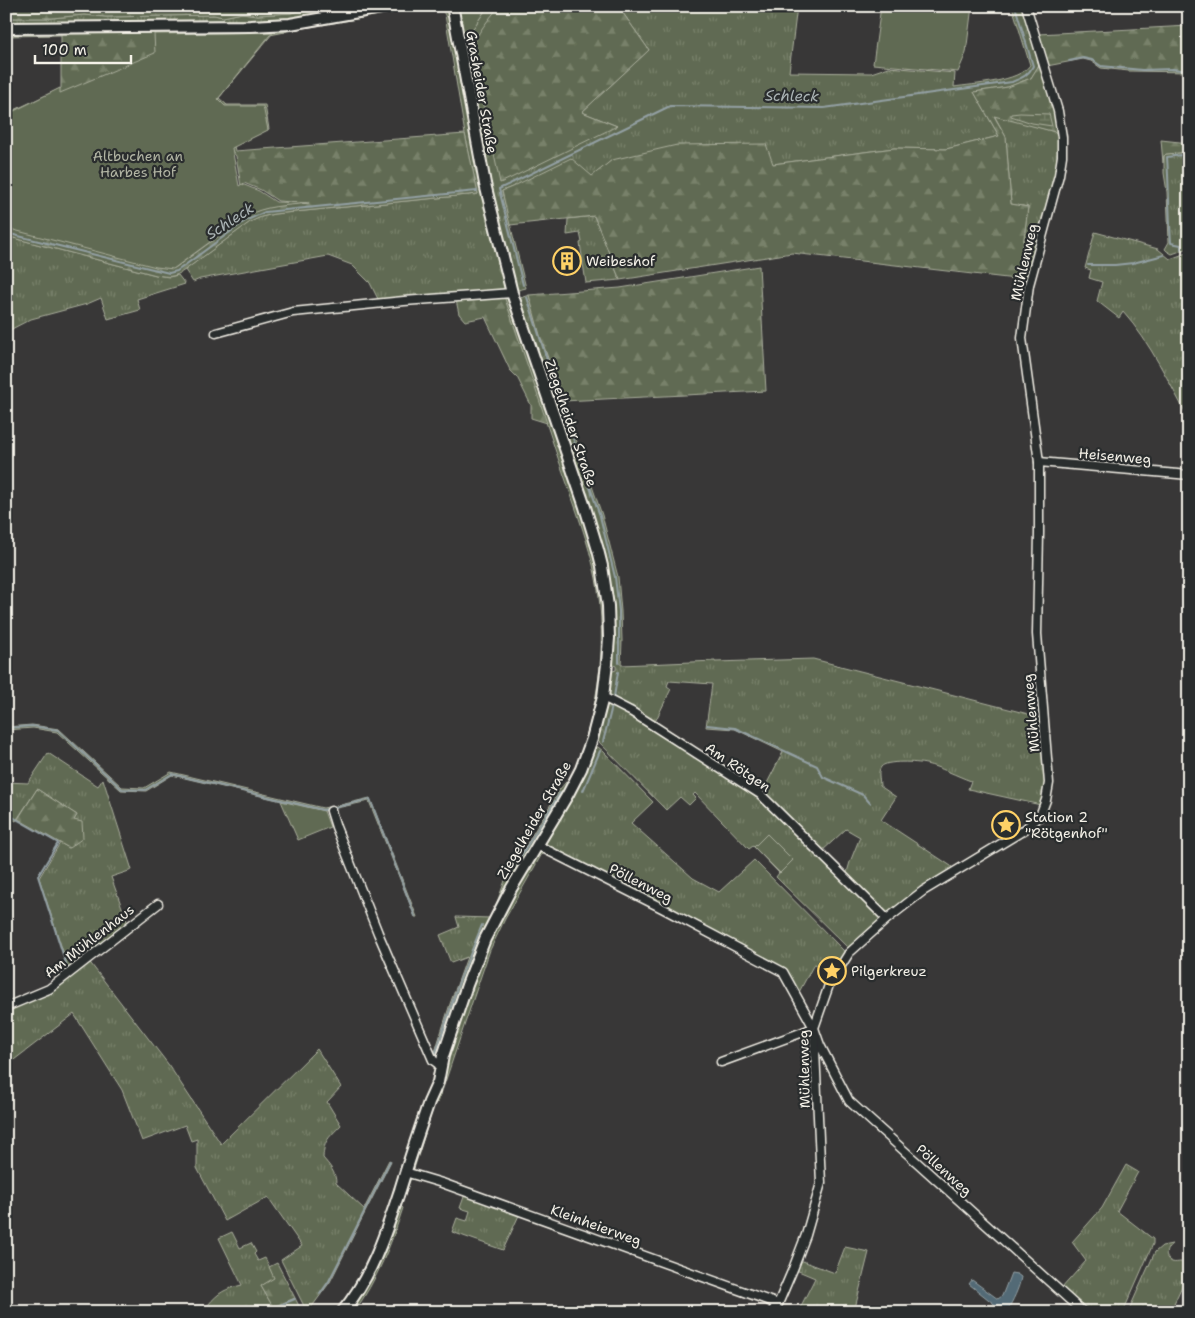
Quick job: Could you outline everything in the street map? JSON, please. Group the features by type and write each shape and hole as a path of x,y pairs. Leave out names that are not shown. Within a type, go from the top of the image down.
{"street":[{"path":"6,28 290,24 392,6"},
{"name":"Grasheider Straße","path":"451,6 486,186"},
{"name":"Mühlenweg","path":"772,1312 778,1304 806,1235 821,1183 814,1028 829,985 849,953 887,919 923,892 1024,830 1040,816 1046,800 1049,783 1037,634 1039,462 1022,338 1029,285 1059,175 1062,137 1058,111 1026,6"},
{"name":"Ziegelheider Straße","path":"342,1312 355,1294 373,1262 388,1227 429,1102 438,1082 441,1066 467,985 485,939 511,889 581,769 592,739 603,697 609,638 608,606 602,566 585,507 512,293 486,186"},
{"path":"216,333 293,312 512,293"},
{"name":"Heisenweg","path":"1039,462 1189,475"},
{"name":"Am Rötgen","path":"603,697 632,712 760,794 887,919"},
{"path":"331,811 378,934 433,1060 441,1066"},
{"name":"Pöllenweg","path":"537,845 662,908 782,972 814,1028 820,1045 849,1101 1084,1312"},
{"name":"Am Mühlenhaus","path":"6,1007 49,989 158,904"},
{"path":"721,1062 814,1028"},
{"name":"Kleinheierweg","path":"406,1172 451,1186 778,1304"}],"green space":[{"path":"6,6 315,6 291,13 258,15 242,13 223,17 214,15 106,17 84,15 52,18 6,18"},
{"path":"315,6 375,6 297,21 6,27 6,18 52,18 84,15 106,17 214,15 223,17 242,13 258,15 291,13"},
{"path":"414,6 432,6 287,31 6,36 6,32 289,27"},
{"path":"432,6 446,6 451,13 506,288 379,301 370,283 352,265 328,256 200,279 193,282 185,270 250,222 261,217 274,214 478,194 465,134 445,15 443,11"},
{"path":"457,6 488,6 462,45 457,11"},
{"path":"488,6 499,6 476,38 479,84 617,126 582,112 649,50 618,6 797,6 789,72 871,73 889,67 955,73 954,87 1006,79 1024,71 1030,65 1012,6 1022,6 1039,65 1031,78 1008,87 974,92 999,136 946,149 894,148 773,164 612,160 592,177 512,187 502,191 526,288 518,290 493,204 462,45"},
{"path":"499,6 618,6 649,50 582,112 617,126 500,183 472,49 479,33"},
{"path":"881,6 972,6 966,53 958,72 873,64"},
{"path":"1189,26 1189,72 1129,71 1101,68 1091,61 1083,59 1047,66 1038,34"},
{"path":"287,31 272,34 219,98 227,105 265,105 269,129 234,146 235,151 465,134 478,194 274,214 261,217 250,222 185,270 171,276 156,275 6,236 6,227 175,268 253,212 283,205 307,203 278,201 261,190 244,183 241,186 236,156 201,112 6,191 6,114 61,88 61,34"},
{"name":"Altbuchen an Harbes Hof","path":"285,32 270,35 218,99 225,106 263,106 268,130 232,148 239,186 242,184 259,191 276,202 309,203 268,208 252,213 173,269 156,267 6,228 6,115 60,88 60,93 155,53 154,34"},
{"path":"1039,65 1054,109 1059,133 994,116 1006,137 1011,204 1028,207 1022,254 1024,280 792,253 620,280 594,216 510,225 502,191 571,158 592,176 612,160 677,145 766,144 773,164 894,148 946,149 999,136 974,92 1008,87 1031,78"},
{"path":"1011,114 1049,114 1052,126 1032,123 1011,116"},
{"path":"994,115 1059,133 1060,155 1057,173 1027,280 1024,280 1022,254 1028,207 1011,204 1006,137"},
{"path":"1161,140 1189,143 1189,152 1166,154 1163,163"},
{"path":"1188,152 1189,158 1181,159 1189,167 1189,248 1172,254 1165,249 1169,242 1164,156 1166,154"},
{"path":"594,216 620,280 586,283 580,233 567,235 568,219"},
{"path":"1095,232 1158,249 1170,259 1189,252 1189,419 1159,364 1133,324 1123,312 1119,318 1097,301 1102,282 1089,278 1091,270 1085,268"},
{"path":"6,236 156,275 169,277 178,275 185,284 137,299 140,310 108,319 101,298 87,304 31,319 6,332"},
{"path":"759,266 766,391 563,401 540,335 529,295 620,288"},
{"path":"529,295 540,335 602,515 618,577 621,611 621,665 813,659 1040,717 1045,774 1044,796 1041,805 968,789 971,781 926,764 902,762 889,763 881,767 879,771 880,786 896,797 881,820 951,866 954,870 888,914 846,876 860,837 846,829 821,852 762,793 783,752 735,729 706,727 712,684 669,681 667,686 671,689 654,724 606,695 610,672 616,670 616,666 612,664 606,573 519,302 520,298"},
{"path":"504,296 512,300 593,546 603,592 606,640 602,677 592,719 575,773 573,773 590,723 600,670 601,617 598,591 593,565 581,525"},
{"path":"504,296 547,423 531,418 531,405 517,377 510,370 485,317 465,321 459,314 456,300"},
{"path":"605,703 611,703 756,794 883,919 849,949 776,877 779,873 753,846 749,849 695,793 693,795 696,798 689,805 680,797 666,810 595,738"},
{"path":"32,725 59,729 122,787 144,788 171,772 323,808 328,807 329,810 324,811 172,775 146,791 121,790 57,732 33,728 6,730 6,727"},
{"path":"592,746 598,747 603,751 653,802 631,823 693,878 719,892 754,860 843,950 845,953 832,973 814,964 798,994 785,969 739,947 666,904 547,847 544,842"},
{"path":"48,753 98,786 103,779 132,870 111,877 128,924 69,970 39,878 60,843 69,848 74,820 77,815 37,789 16,821 6,818 6,782 28,783"},
{"path":"571,776 572,780 516,874 439,1060 434,1055 467,957 451,963 440,935 459,927 456,917 491,918 506,878 560,789"},
{"path":"37,789 77,815 74,820 82,822 83,838 69,848 18,819"},
{"path":"370,798 417,917 415,917 369,801 332,809 332,807"},
{"path":"281,801 324,811 330,827 298,840"},
{"path":"767,834 793,860 780,873 754,847"},
{"path":"538,851 543,852 505,919 490,950 438,1103 435,1102 413,1172 410,1168 463,1004 488,941"},
{"path":"88,960 168,1064 221,1144 317,1049 341,1087 327,1102 341,1125 326,1143 323,1158 334,1173 336,1183 364,1209 389,1160 391,1161 330,1282 308,1312 281,1260 302,1246 268,1197 225,1221 197,1168 197,1139 191,1141 185,1125 142,1141 122,1090 74,1014 6,1066 6,1009 50,990"},
{"path":"1126,1165 1138,1172 1117,1211 1153,1239 1153,1244 1123,1312 1090,1312 1085,1310 1061,1289 1086,1261 1072,1242 1102,1208"},
{"path":"412,1175 401,1206 403,1208 398,1222 376,1275 354,1312 345,1312 407,1177"},
{"path":"465,1194 520,1213 503,1250 452,1232 457,1218 467,1221 470,1211 460,1208"},
{"path":"232,1232 240,1248 251,1243 258,1261 265,1258 275,1278 261,1286 273,1307 295,1298 302,1312 210,1312 208,1305 219,1294 242,1285 219,1238"},
{"path":"1172,1244 1167,1250 1167,1258 1172,1262 1181,1262 1189,1266 1189,1271 1170,1312 1128,1312 1155,1252 1162,1246"},
{"path":"845,1247 869,1252 854,1312 798,1312 815,1278 796,1270 800,1260 835,1273"},
{"path":"277,1263 295,1298 273,1307 261,1286 274,1278 269,1267"}],"water":[{"path":"1011,1273 1021,1277 1014,1299 1007,1311 1003,1311 969,1284 972,1280 998,1299 1002,1296"}],"waterway":[{"name":"Schleck","path":"523,285 499,189 670,106 824,108 1012,82 1027,74 1033,66 1015,6"},
{"path":"1069,61 1083,58 1092,60 1101,66 1142,70 1173,69 1189,71"},
{"path":"1181,249 1181,245 1171,243 1167,157 1189,154"},
{"name":"Schleck","path":"6,233 169,273 177,271 245,221 265,212 477,191"},
{"path":"1088,265 1133,263 1164,255"},
{"path":"527,297 560,401 600,516 615,577 619,611 619,663"},
{"path":"614,697 618,672"},
{"path":"603,742 612,706"},
{"path":"707,725 735,728 817,766 823,777 863,795 870,803"},
{"path":"6,728 32,726 58,730 122,789 145,790 172,774 323,810 327,809"},
{"path":"583,791 600,751"},
{"path":"507,878 560,793"},
{"path":"333,808 370,799 415,916"},
{"path":"6,817 11,816 58,843 38,876 68,970"},
{"path":"435,1055 459,982 482,925"},
{"path":"320,1294 329,1281 390,1161"},
{"path":"263,1312 295,1299"}],"place":[{"name":"Weibeshof","path":"567,261"},
{"name":"Station 2 \"Rötgenhof\"","path":"1006,825"},
{"name":"Pilgerkreuz","path":"832,971"}]}
